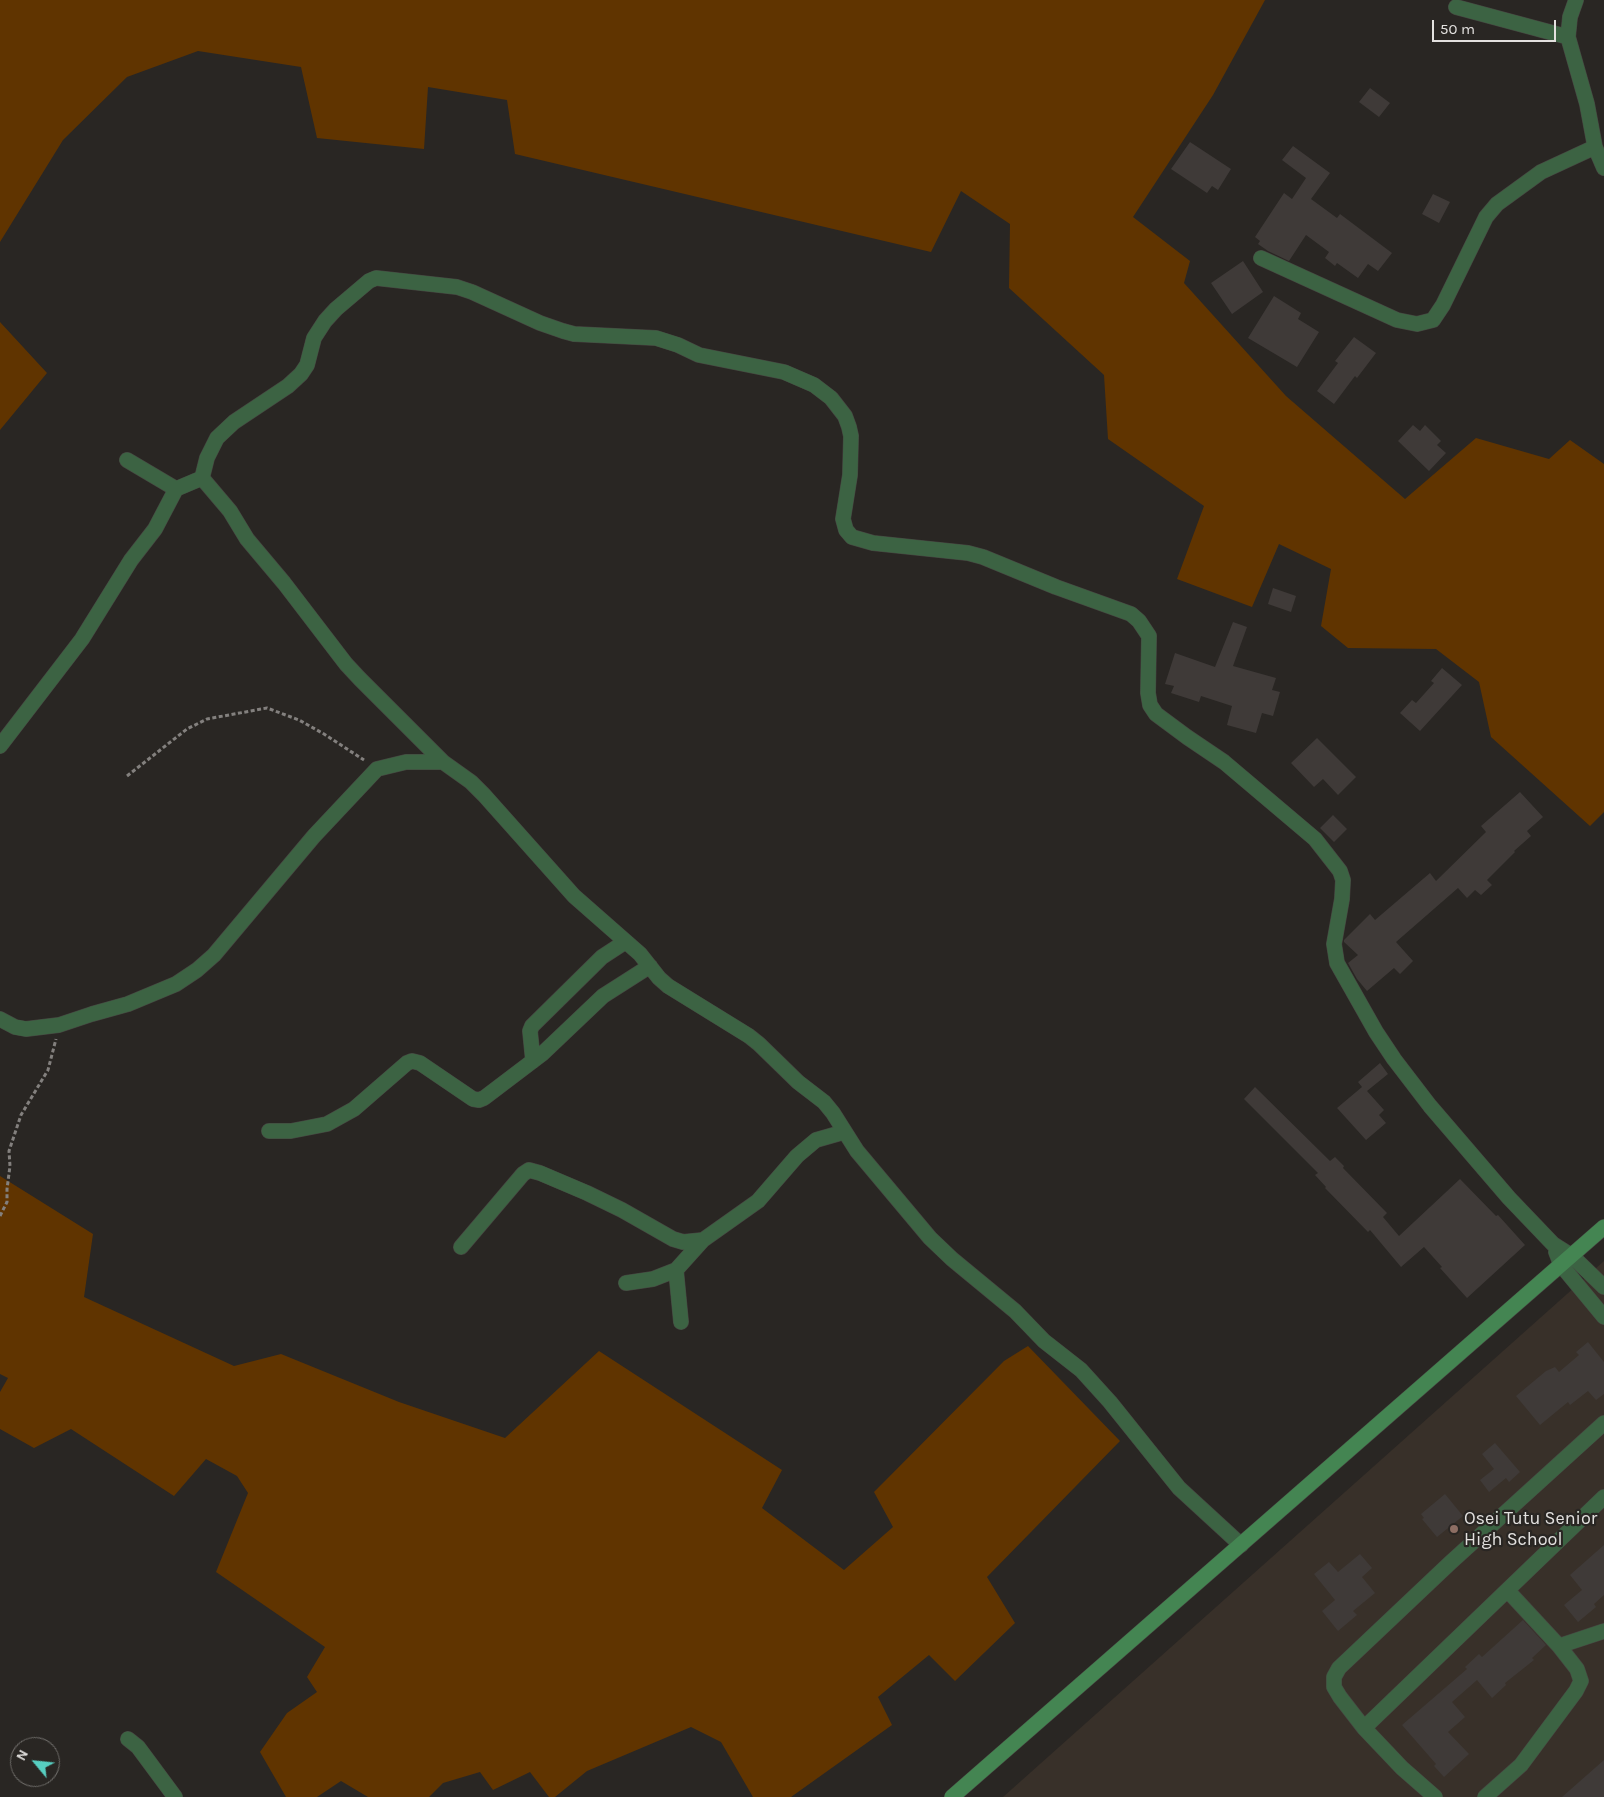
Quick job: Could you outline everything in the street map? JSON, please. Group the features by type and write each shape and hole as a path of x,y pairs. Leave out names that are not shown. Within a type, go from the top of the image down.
{"street":[{"path":"1576,0 1570,16 1568,37 1587,104 1596,147 1604,168"},
{"path":"1456,7 1568,37"},
{"path":"1261,258 1397,320 1417,324 1432,320 1443,305 1486,217 1497,204 1541,172 1596,147"},
{"path":"202,478 206,458 217,438 234,422 288,386 301,374 307,365 314,338 325,321 362,287 376,278 457,287 472,292 540,324 563,331 574,334 656,338 678,345 699,356 784,372 814,385 831,398 845,416 849,427 851,436 850,475 843,519 846,530 852,536 873,543 983,556 1056,587 1131,614 1139,620 1149,636 1147,679 1150,705 1156,714 1213,754 1315,839 1340,871 1342,880 1342,909 1334,944 1337,963 1376,1032 1430,1106 1508,1198 1567,1260 1604,1317"},
{"path":"127,460 176,489"},
{"path":"0,746 82,640 131,560 155,529 176,489 202,478"},
{"path":"202,478 230,511 247,539 346,664 443,762 471,782 574,896 640,954 668,986 759,1044 798,1082 824,1102 833,1113 856,1151 930,1238 952,1259 1015,1311 1044,1341 1081,1370 1110,1402 1178,1488 1241,1545"},
{"path":"0,1019 15,1027 26,1029 59,1025 145,997 176,984 197,970 232,935 298,854 377,769 406,762 443,762"},
{"path":"533,1061 530,1031 532,1026 602,957 625,942"},
{"path":"269,1131 291,1131 327,1124 354,1109 407,1063 412,1061 420,1063 473,1099 479,1100 484,1098 533,1061 603,996 650,966"},
{"path":"626,1284 653,1279 676,1270 704,1240 758,1202 797,1156 816,1140 844,1132"},
{"path":"461,1247 523,1174 529,1170 540,1173 613,1206 673,1239 683,1242 704,1240"},
{"path":"952,1797 1604,1227"},
{"path":"1567,1260 1604,1287"},
{"path":"676,1270 681,1322"},
{"path":"1435,1797 1402,1768 1364,1728 1334,1687 1334,1678 1340,1668 1457,1556 1604,1422"},
{"path":"1364,1728 1604,1497"},
{"path":"1485,1797 1521,1765 1581,1681 1577,1669 1559,1646 1508,1591"},
{"path":"1559,1646 1604,1630"},
{"path":"128,1739 138,1748 174,1797"}],"path":[{"path":"127,776 187,729 207,719 267,708 298,720 324,734 377,769"},
{"path":"0,1216 7,1202 10,1166 8,1151 22,1115 48,1070 59,1025"}],"shaded area":[{"path":"0,0 1265,0 1213,95 1133,217 1190,261 1184,283 1286,396 1405,499 1476,438 1549,459 1570,440 1604,464 1604,812 1590,826 1491,737 1479,682 1436,649 1348,648 1321,626 1331,569 1279,544 1252,607 1177,579 1204,506 1108,439 1104,375 1009,288 1010,224 961,191 931,252 515,154 507,100 428,87 424,149 317,138 301,67 198,51 127,77 63,140 0,242"},
{"path":"0,322 47,373 0,430"},
{"path":"0,1176 93,1234 84,1297 234,1366 281,1354 399,1402 505,1438 599,1351 782,1470 762,1508 844,1570 893,1527 874,1492 1004,1361 1028,1346 1120,1441 987,1577 1015,1623 955,1681 929,1655 878,1697 892,1725 791,1797 753,1797 721,1742 691,1727 587,1771 555,1797 549,1797 530,1772 493,1790 480,1772 443,1783 429,1797 368,1797 341,1781 317,1797 286,1797 260,1752 287,1713 317,1692 307,1677 325,1647 216,1572 248,1493 237,1476 206,1459 174,1496 71,1429 34,1448 0,1429 0,1392 8,1378 0,1374"},
{"name":"Osei Tutu Senior High School","path":"1604,1261 1604,1797 1003,1797"}],"building":[{"path":"1370,88 1390,103 1379,117 1359,102"},
{"path":"1190,142 1231,169 1218,190 1212,186 1207,193 1171,169"},
{"path":"1293,146 1330,173 1311,199 1337,218 1340,214 1392,253 1378,271 1368,264 1358,278 1337,263 1335,266 1325,258 1329,252 1306,235 1289,261 1258,244 1260,241 1255,237 1284,193 1292,199 1306,178 1282,160"},
{"path":"1433,194 1450,202 1439,223 1422,214"},
{"path":"1243,261 1263,292 1232,314 1211,283"},
{"path":"1274,296 1301,313 1298,319 1319,332 1297,367 1248,338"},
{"path":"1354,337 1376,353 1357,378 1355,376 1334,404 1317,391 1338,363 1335,361"},
{"path":"1413,425 1420,431 1425,425 1441,441 1437,445 1446,453 1429,471 1398,441"},
{"path":"1273,588 1296,596 1291,612 1268,604"},
{"path":"1233,622 1247,627 1233,666 1276,678 1272,690 1280,692 1273,716 1262,713 1256,733 1227,725 1232,706 1201,696 1199,702 1171,693 1174,686 1165,684 1175,653 1215,667"},
{"path":"1442,668 1462,685 1420,731 1400,713 1412,700 1416,703 1434,683 1431,681"},
{"path":"1317,738 1356,777 1338,795 1323,779 1314,787 1291,763"},
{"path":"1520,792 1543,817 1527,831 1531,836 1487,880 1492,885 1481,895 1475,890 1467,898 1458,888 1396,942 1413,961 1400,974 1394,968 1367,991 1357,979 1348,963 1358,955 1344,940 1370,914 1375,920 1430,873 1436,881 1486,832 1481,826"},
{"path":"1333,815 1347,829 1334,842 1320,828"},
{"path":"1380,1063 1388,1074 1367,1091 1384,1110 1379,1115 1386,1123 1366,1140 1337,1108 1362,1087 1358,1082"},
{"path":"1255,1087 1330,1161 1335,1157 1344,1166 1343,1168 1387,1213 1383,1217 1399,1236 1460,1179 1496,1216 1498,1215 1525,1245 1467,1298 1424,1247 1401,1267 1370,1230 1368,1232 1325,1188 1315,1175 1318,1173 1244,1099"},
{"path":"1588,1342 1604,1362 1604,1394 1596,1400 1588,1391 1570,1405 1568,1402 1540,1425 1516,1396 1546,1371 1555,1367 1559,1372 1579,1355 1576,1352"},
{"path":"1495,1443 1520,1472 1509,1482 1506,1478 1489,1492 1480,1480 1494,1469 1482,1454"},
{"path":"1445,1494 1463,1516 1437,1537 1422,1519 1424,1518 1421,1514"},
{"path":"1604,1545 1604,1595 1594,1604 1596,1607 1578,1622 1564,1605 1582,1590 1570,1575"},
{"path":"1360,1554 1372,1568 1362,1577 1375,1593 1353,1611 1357,1615 1338,1631 1322,1611 1335,1600 1314,1574 1329,1562 1338,1572"},
{"path":"1523,1620 1546,1645 1532,1658 1534,1660 1505,1683 1506,1685 1492,1698 1477,1680 1452,1702 1465,1717 1448,1732 1469,1754 1444,1777 1434,1766 1436,1764 1402,1725 1467,1669 1465,1667 1479,1654 1482,1657"},
{"path":"1604,1760 1604,1797 1562,1797"}],"place":[{"name":"Osei Tutu Senior High School","path":"1454,1529"}]}
